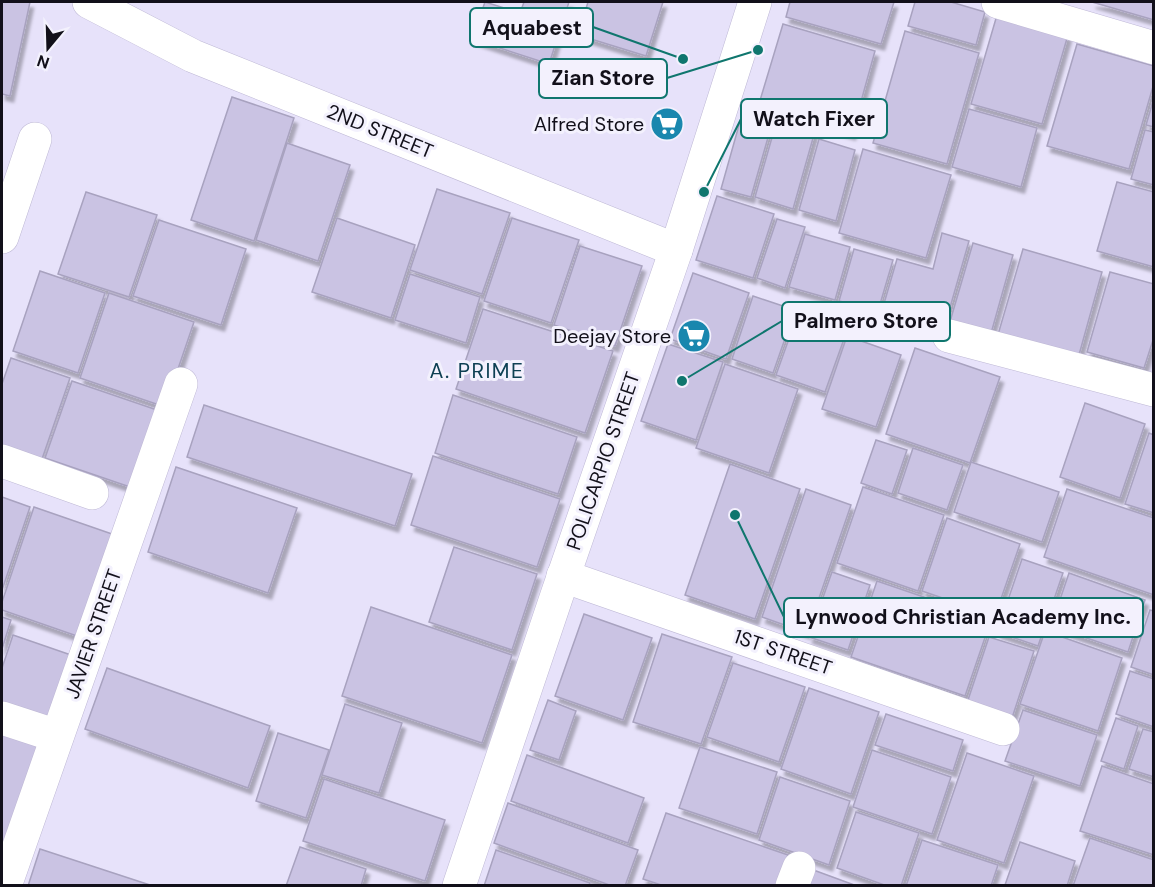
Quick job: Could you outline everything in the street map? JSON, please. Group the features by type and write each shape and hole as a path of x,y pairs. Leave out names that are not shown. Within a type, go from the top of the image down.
{"street":[{"name":"2ND STREET","path":"89,2 193,56 676,250"},
{"name":"POLICARPIO STREET","path":"459,885 676,250 755,2"},
{"path":"998,2 1154,48"},
{"path":"2,237 35,139"},
{"path":"949,336 1154,390"},
{"name":"JAVIER STREET","path":"6,873 57,736 181,384"},
{"path":"2,461 92,493"},
{"name":"1ST STREET","path":"563,576 1003,729"},
{"path":"2,718 57,736"}],"building":[{"path":"2,2 30,2 10,96 2,94"},
{"path":"485,2 520,13 524,2 569,2 549,64 472,39"},
{"path":"588,2 663,2 646,56 578,35"},
{"path":"790,2 894,2 881,44 786,17"},
{"path":"915,2 951,2 985,12 976,45 908,26"},
{"path":"1092,2 1154,2 1154,20"},
{"path":"997,15 1068,35 1042,124 971,104"},
{"path":"783,24 875,51 852,134 758,107"},
{"path":"905,31 979,53 947,164 873,143"},
{"path":"1077,44 1154,66 1154,83 1129,169 1047,146"},
{"path":"232,97 294,118 254,241 191,220"},
{"path":"1154,98 1154,127 1146,125"},
{"path":"969,109 1037,128 1021,187 952,167"},
{"path":"743,111 773,120 751,197 721,189"},
{"path":"777,120 815,131 793,209 755,197"},
{"path":"1145,130 1154,132 1154,185 1131,179"},
{"path":"819,139 855,150 836,221 799,210"},
{"path":"287,143 350,165 318,261 256,240"},
{"path":"863,149 951,175 926,258 839,233"},
{"path":"1117,182 1154,192 1154,267 1097,251"},
{"path":"437,189 510,213 482,294 410,270"},
{"path":"86,192 157,215 129,297 58,274"},
{"path":"717,196 774,214 753,278 696,260"},
{"path":"337,218 415,245 391,318 312,292"},
{"path":"512,218 579,240 551,323 484,301"},
{"path":"777,219 805,227 785,288 757,278"},
{"path":"159,220 246,249 221,325 133,296"},
{"path":"942,233 969,241 945,325 883,307 897,259 933,269"},
{"path":"805,234 850,247 835,300 789,287"},
{"path":"973,243 1013,255 990,337 949,325"},
{"path":"580,246 642,266 615,346 554,325"},
{"path":"854,249 893,260 878,311 839,301"},
{"path":"1023,249 1102,272 1077,362 997,338"},
{"path":"40,271 105,293 78,373 13,351"},
{"path":"1110,272 1154,284 1154,337 1144,368 1087,352"},
{"path":"693,273 749,293 726,359 670,339"},
{"path":"410,274 480,297 466,343 395,320"},
{"path":"109,293 194,322 165,407 80,378"},
{"path":"753,296 795,310 773,373 732,359"},
{"path":"800,308 849,325 825,392 776,375"},
{"path":"483,309 613,351 585,433 456,389"},
{"path":"847,336 901,355 876,427 822,409"},
{"path":"668,344 723,362 696,440 641,421"},
{"path":"915,348 1000,377 970,463 886,434"},
{"path":"11,358 70,378 42,459 2,445 2,384"},
{"path":"725,364 798,389 769,473 696,448"},
{"path":"72,381 160,411 133,488 45,458"},
{"path":"453,395 577,437 558,494 435,453"},
{"path":"1085,403 1145,424 1120,498 1060,477"},
{"path":"204,405 412,474 395,526 187,457"},
{"path":"1149,433 1154,435 1154,513 1125,504"},
{"path":"876,440 907,450 892,494 861,483"},
{"path":"913,448 963,465 947,510 898,493"},
{"path":"433,456 560,499 537,567 411,525"},
{"path":"971,462 1059,492 1042,542 954,512"},
{"path":"730,464 800,489 755,619 685,595"},
{"path":"176,467 297,508 268,593 148,552"},
{"path":"863,487 944,515 918,591 837,563"},
{"path":"806,489 851,505 807,633 762,617"},
{"path":"1067,489 1154,518 1154,595 1044,557"},
{"path":"2,497 30,507 2,590"},
{"path":"34,507 112,534 77,636 2,610 2,602"},
{"path":"947,518 1020,544 995,616 922,591"},
{"path":"454,547 537,574 512,650 429,622"},
{"path":"1022,559 1063,573 1038,646 997,632"},
{"path":"832,572 870,585 848,650 809,637"},
{"path":"1069,573 1145,600 1128,652 1051,626"},
{"path":"877,581 991,620 965,696 851,657"},
{"path":"371,607 512,655 482,743 342,696"},
{"path":"1150,610 1154,611 1154,675 1131,667"},
{"path":"584,614 652,638 623,720 555,696"},
{"path":"2,617 11,620 2,649"},
{"path":"1045,631 1122,658 1098,731 1020,704"},
{"path":"662,634 732,657 701,744 633,722"},
{"path":"13,635 71,655 48,722 2,706 2,668"},
{"path":"989,637 1034,651 1010,724 965,709"},
{"path":"733,663 805,687 779,762 707,737"},
{"path":"107,668 270,726 248,788 85,729"},
{"path":"1130,671 1154,679 1154,727 1116,714"},
{"path":"809,688 879,712 851,794 781,769"},
{"path":"548,700 576,711 559,760 530,750"},
{"path":"345,704 402,723 379,793 322,775"},
{"path":"1023,710 1097,735 1080,786 1005,761"},
{"path":"886,714 963,740 953,771 875,745"},
{"path":"1116,718 1138,726 1124,769 1101,761"},
{"path":"2,729 39,742 2,850"},
{"path":"1143,729 1154,732 1154,777 1129,769"},
{"path":"278,733 329,750 306,818 256,801"},
{"path":"700,747 777,772 757,834 679,808"},
{"path":"872,750 951,777 932,834 853,807"},
{"path":"967,753 1034,776 1004,863 937,840"},
{"path":"527,755 644,798 628,843 511,801"},
{"path":"1102,766 1154,784 1154,855 1080,831"},
{"path":"780,777 850,801 829,865 759,840"},
{"path":"324,779 445,820 425,881 303,841"},
{"path":"508,803 638,850 625,886 612,886 494,843"},
{"path":"856,812 919,833 901,886 887,886 837,868"},
{"path":"666,813 788,855 778,886 664,886 643,879"},
{"path":"1090,838 1154,860 1154,886 1073,886"},
{"path":"922,840 998,865 991,886 906,886"},
{"path":"1020,842 1075,861 1067,886 1005,885"},
{"path":"300,847 366,869 361,886 286,886"},
{"path":"40,849 153,886 28,886"},
{"path":"496,850 590,883 589,886 484,886"},
{"path":"808,868 857,886 802,886"}],"place":[{"name":"Zian Store","path":"758,50"},
{"name":"Aquabest","path":"683,59"},
{"name":"Alfred Store","path":"667,124"},
{"name":"Watch Fixer","path":"704,192"},
{"name":"Deejay Store","path":"694,336"},
{"name":"Palmero Store","path":"682,381"},
{"name":"Lynwood Christian Academy Inc.","path":"735,515"}],"district":[{"name":"A. PRIME","path":"477,371"}]}
